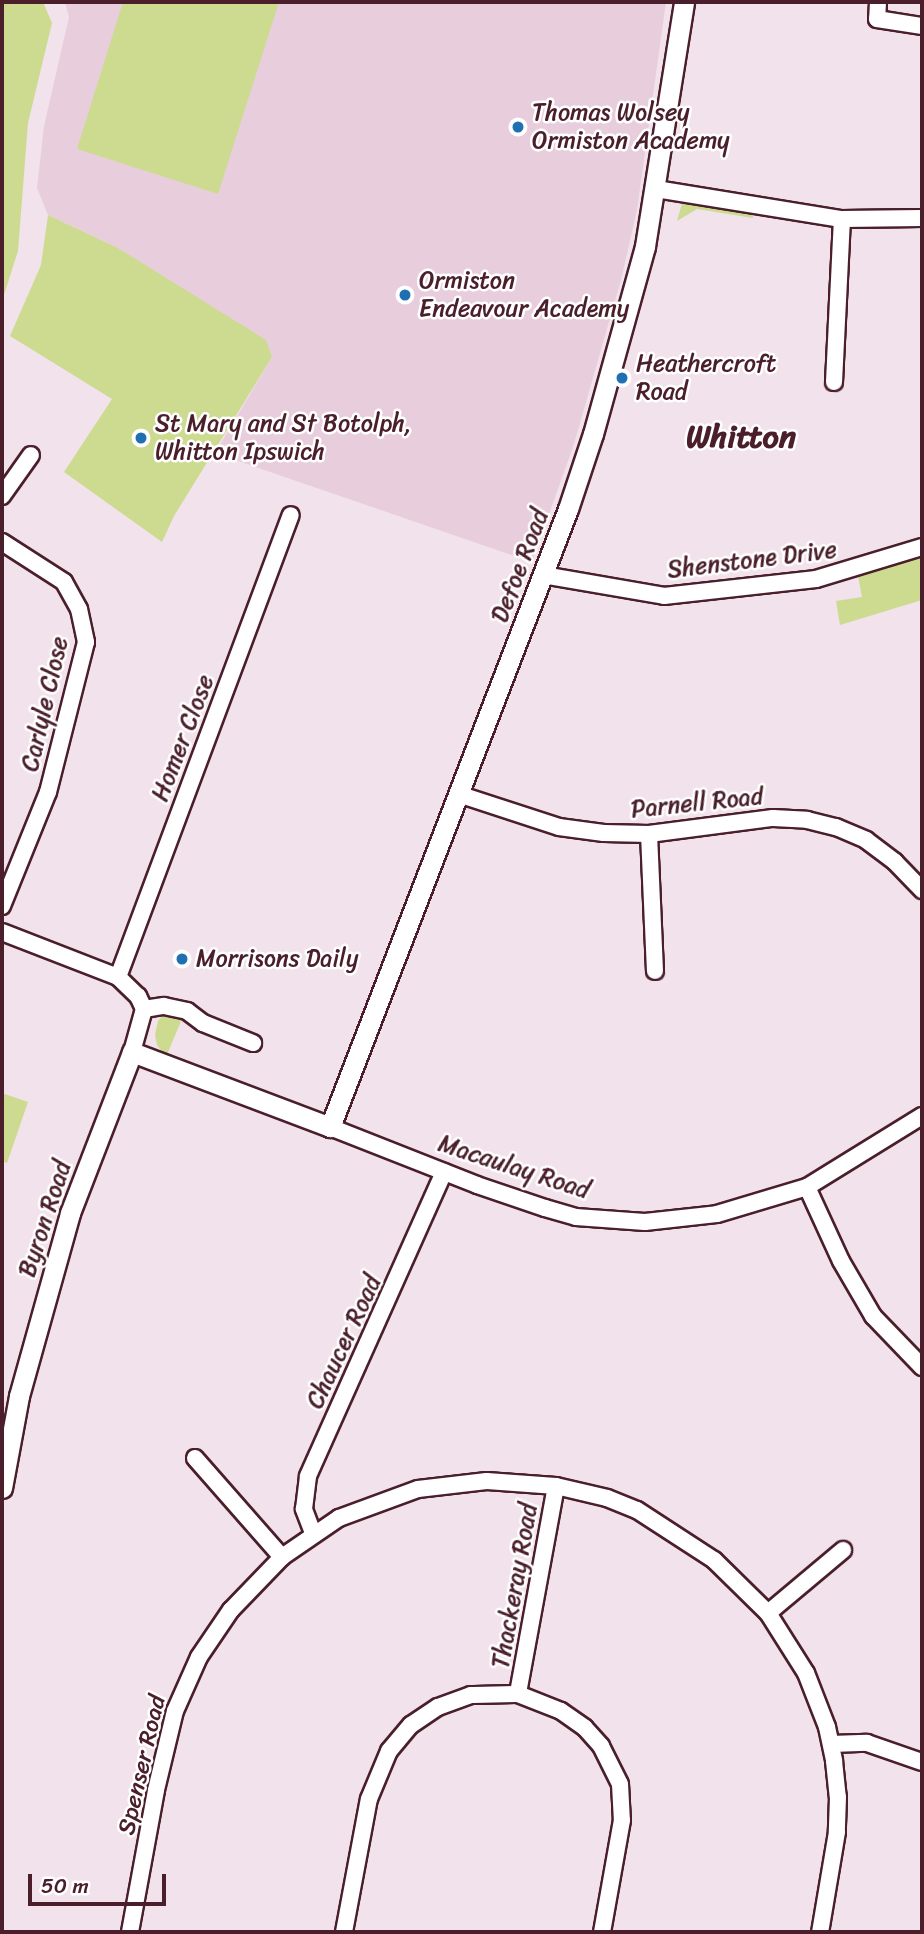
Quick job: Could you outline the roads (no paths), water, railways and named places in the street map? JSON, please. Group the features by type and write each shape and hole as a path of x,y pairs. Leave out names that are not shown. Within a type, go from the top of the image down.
{"street":[{"name":"Defoe Road","path":"330,1127 578,480 613,366 656,189 684,2"},
{"path":"878,2 877,19 922,26"},
{"path":"656,189 842,219 922,218"},
{"path":"834,382 842,219"},
{"path":"2,496 31,455"},
{"name":"Homer Close","path":"118,977 291,515"},
{"name":"Carlyle Close","path":"2,542 64,582 79,609 86,642 48,792 2,905"},
{"name":"Shenstone Drive","path":"542,575 664,596 816,579 922,547"},
{"name":"Parnell Road","path":"458,794 559,827 604,834 649,834 763,819 807,820 836,827 866,840 895,862 922,890"},
{"path":"649,834 655,971"},
{"path":"2,932 118,977 138,996 144,1009 132,1052"},
{"path":"144,1009 164,1006 187,1011 203,1023 253,1042"},
{"name":"Macaulay Road","path":"132,1052 545,1208 608,1220 645,1222 717,1214 807,1186 922,1116"},
{"name":"Byron Road","path":"2,1488 19,1396 70,1213 132,1052"},
{"name":"Chaucer Road","path":"313,1533 304,1509 308,1476 444,1172"},
{"path":"807,1186 841,1261 873,1315 922,1367"},
{"path":"195,1458 255,1530 282,1557"},
{"name":"Spenser Road","path":"130,1932 165,1749 182,1693 220,1624 249,1589 282,1557 313,1533 357,1510 432,1486 486,1481 556,1486 622,1504 667,1526 715,1560 768,1613 806,1673 831,1744 838,1813 820,1932"},
{"name":"Thackeray Road","path":"518,1693 556,1486"},
{"path":"768,1613 843,1550"},
{"name":"Thackeray Road","path":"344,1932 373,1782 394,1744 424,1716 454,1700 485,1693 518,1693 548,1704 585,1728 601,1745 620,1783 622,1820 602,1932"},
{"path":"831,1744 867,1743 922,1762"}],"place":[{"name":"Thomas Wolsey Ormiston Academy","path":"518,127"},
{"name":"Ormiston Endeavour Academy","path":"405,295"},
{"name":"Heathercroft Road","path":"622,378"},
{"name":"St Mary and St Botolph, Whitton Ipswich","path":"141,438"},
{"name":"Morrisons Daily","path":"182,959"}],"district":[{"name":"Whitton","path":"741,437"}]}
